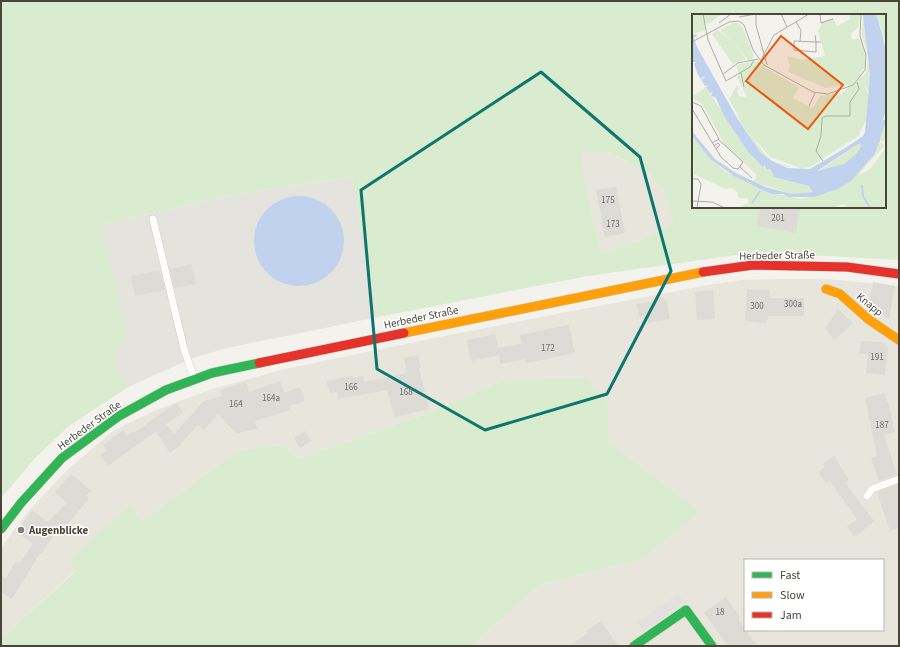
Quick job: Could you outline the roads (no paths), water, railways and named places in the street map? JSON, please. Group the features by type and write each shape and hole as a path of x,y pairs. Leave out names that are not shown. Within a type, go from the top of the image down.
{"main road":[{"name":"Herbeder Straße","path":"1,529 21,503 62,458 119,416 166,390 212,373 698,273 753,265 847,267 899,274"},
{"name":"Knapp","path":"826,289 840,294 868,319 899,340"},
{"path":"634,646 686,610 712,646"}],"lane":[{"path":"153,219 184,349 194,380"},
{"path":"867,496 872,489 899,479"}],"water":[{"path":"299,196 316,200 331,209 340,224 344,241 340,258 331,273 316,282 299,286 282,282 267,273 258,258 254,241 258,224 267,209 282,200"}],"place":[{"name":"Augenblicke","path":"21,530"}]}
